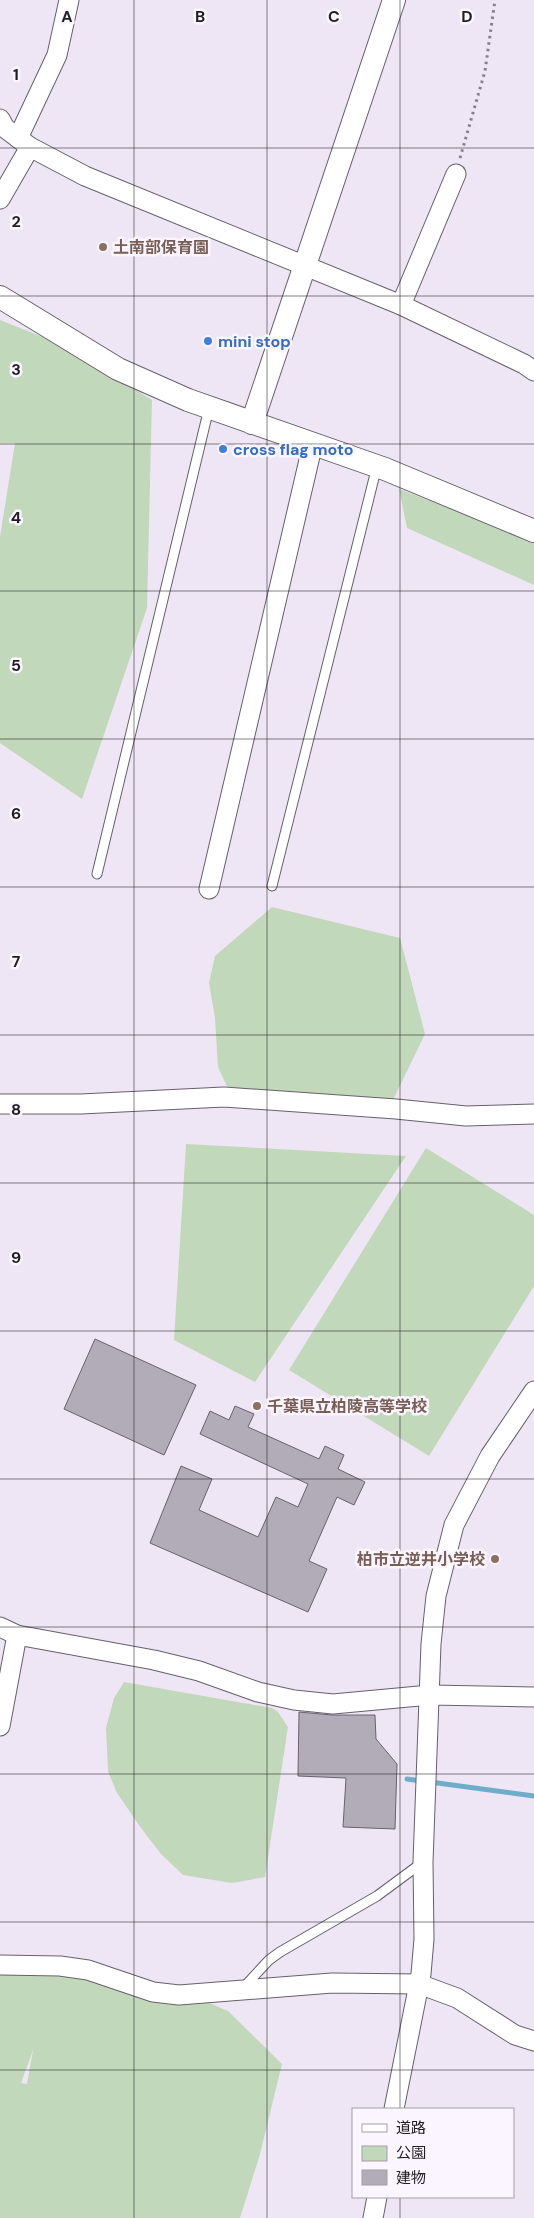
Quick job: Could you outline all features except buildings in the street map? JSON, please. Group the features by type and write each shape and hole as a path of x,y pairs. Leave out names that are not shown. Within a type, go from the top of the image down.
{"street":[{"path":"0,199 24,143 57,55 69,0"},
{"path":"252,423 394,0"},
{"path":"0,119 5,128 24,143 85,176 401,305 524,364 534,371"},
{"path":"401,305 456,174"},
{"path":"0,297 118,369 209,407 377,466 534,531"},
{"path":"209,889 313,444"},
{"path":"0,1104 81,1104 224,1097 466,1116 534,1114"},
{"path":"394,2108 419,1984 424,1939 423,1862 431,1644 436,1596 454,1525 490,1456 534,1391"},
{"path":"0,1726 8,1631 154,1660 198,1671 258,1692 294,1700 333,1704 430,1695 534,1696"},
{"path":"0,1965 60,1966 88,1970 153,1992 180,1995 332,1982 419,1984 457,1998 515,2035 534,2041"},
{"path":"373,2218 377,2198"}],"lane":[{"path":"97,874 209,407"},
{"path":"272,886 377,466"},
{"path":"242,1990 274,1956 377,1896 423,1862"}],"path":[{"path":"456,174 485,71 495,0"}],"green space":[{"path":"0,320 65,346 152,400 147,608 82,799 0,743 0,537 15,443 0,443"},
{"path":"399,489 534,541 534,585 407,528"},
{"path":"272,907 400,938 425,1034 392,1102 231,1095 218,1067 215,1018 209,983 215,956"},
{"path":"186,1144 406,1156 255,1382 174,1340"},
{"path":"426,1148 534,1215 534,1286 429,1456 289,1370"},
{"path":"124,1682 272,1708 278,1712 288,1727 265,1877 232,1883 183,1875 161,1854 141,1828 117,1793 108,1771 106,1728 114,1698"},
{"path":"0,1971 86,1977 200,1999 228,2011 282,2064 260,2154 240,2218 0,2218","holes":["33,2050 27,2084 21,2083"]}],"waterway":[{"path":"407,1779 421,1781"},
{"path":"430,1782 534,1796"}],"place":[{"name":"土南部保育園","path":"103,247"},
{"name":"mini stop","path":"208,341"},
{"name":"cross flag moto","path":"223,449"},
{"name":"千葉県立柏陵高等学校","path":"257,1406"},
{"name":"柏市立逆井小学校","path":"495,1559"}]}
